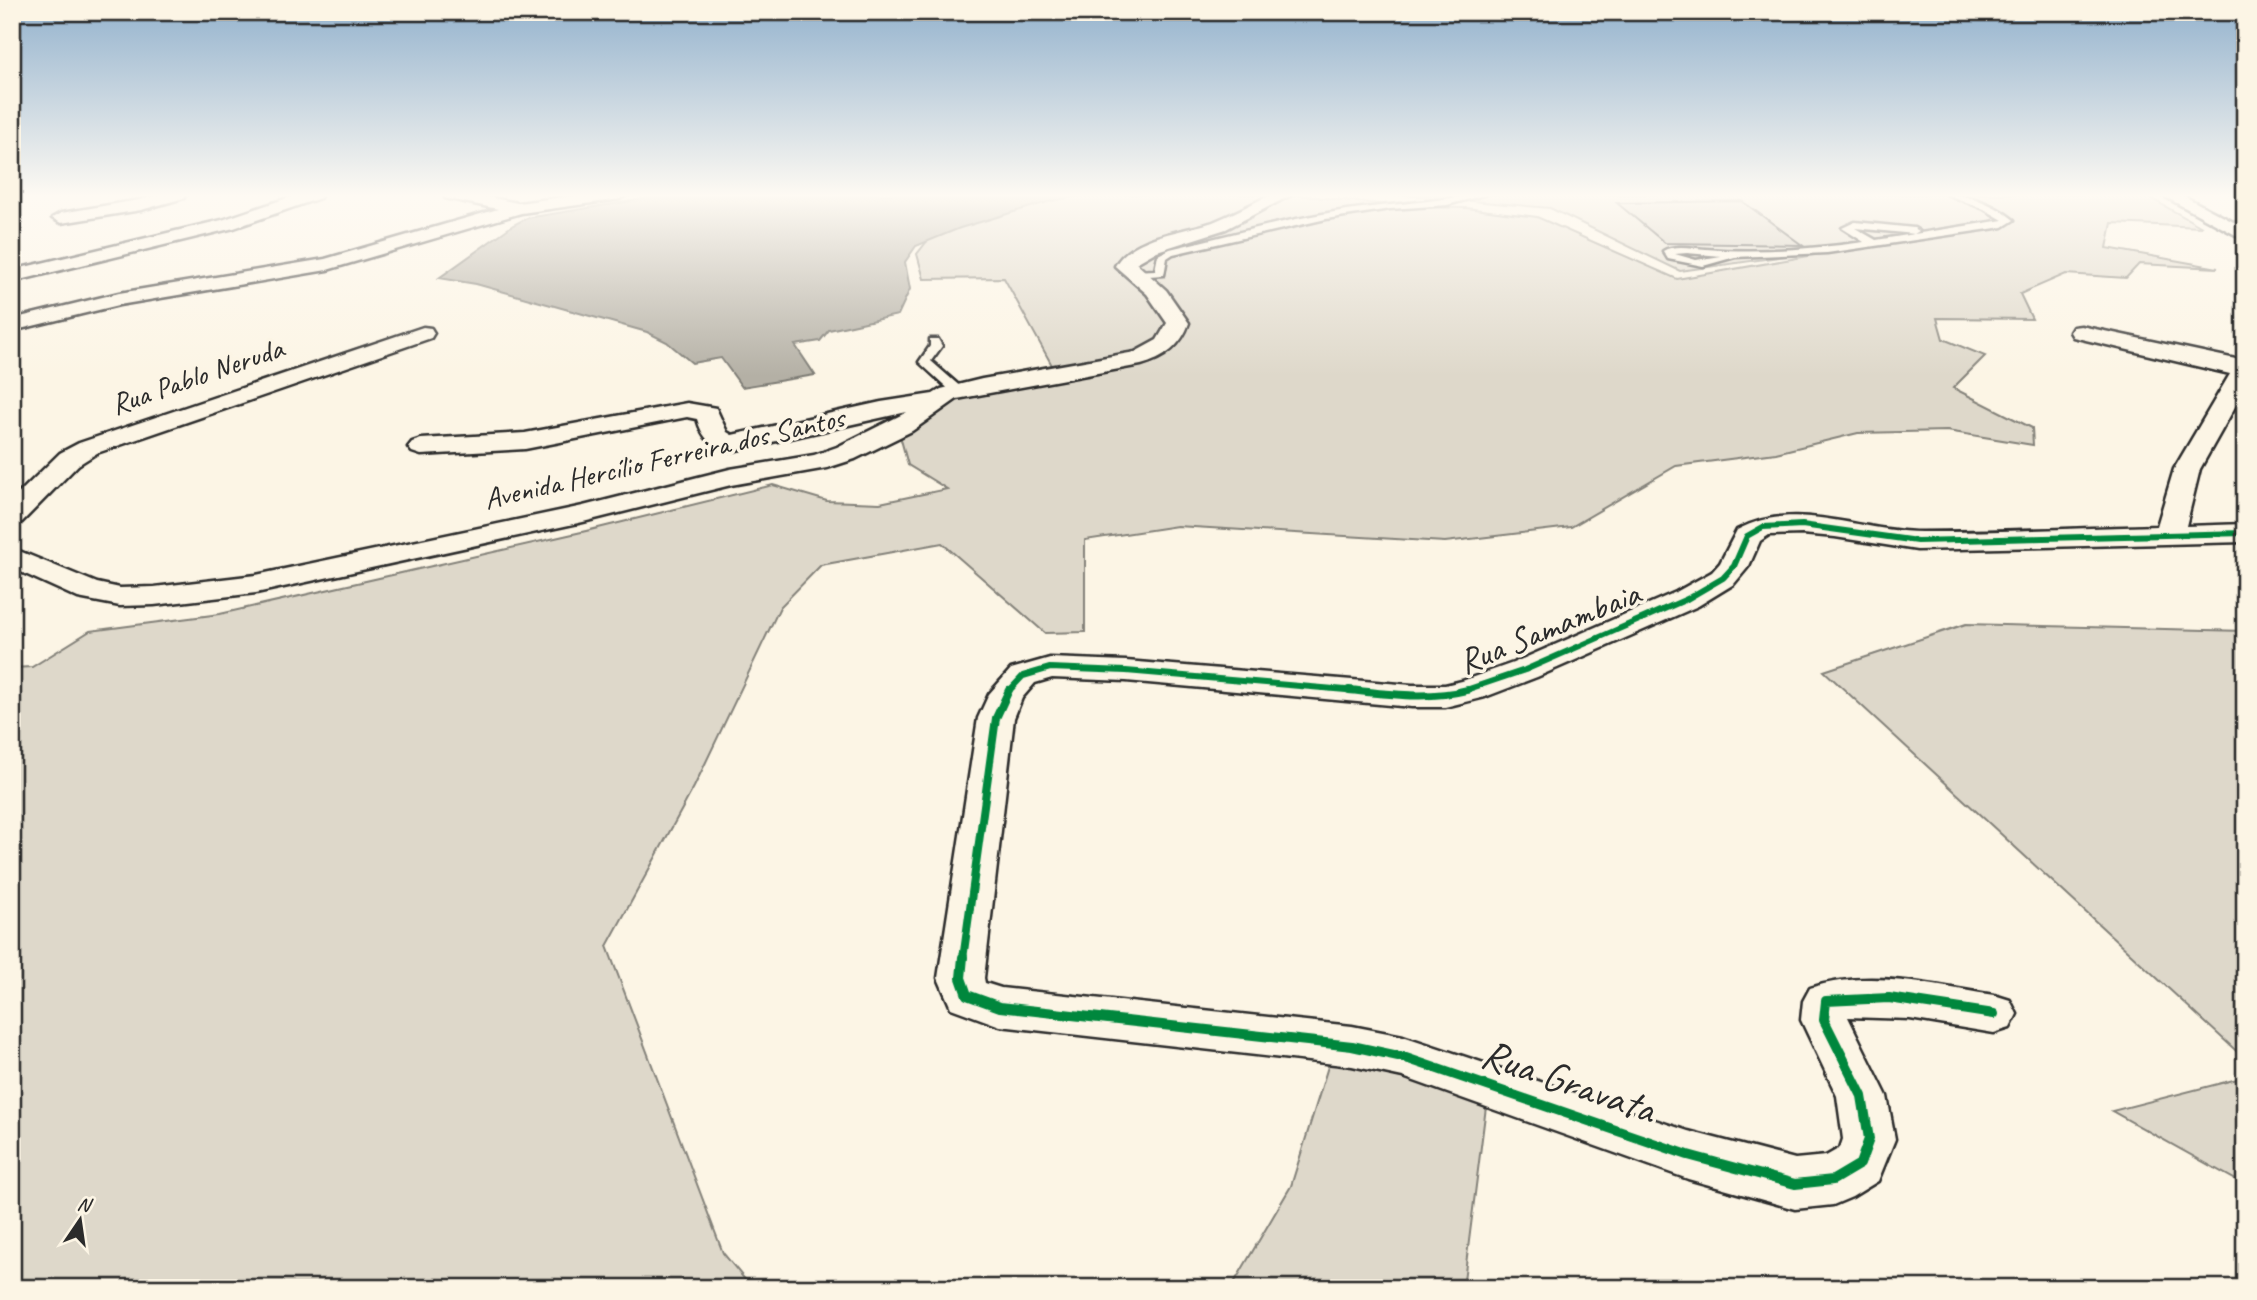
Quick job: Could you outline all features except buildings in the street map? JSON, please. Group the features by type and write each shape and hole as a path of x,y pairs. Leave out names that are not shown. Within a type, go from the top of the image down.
{"street":[{"path":"12,276 101,255"},
{"path":"12,325 119,299 338,261 360,255"},
{"path":"1133,274 1125,266 1135,255"},
{"name":"Avenida Hercílio Ferreira dos Santos","path":"12,557 89,592 120,597 154,596 256,584 583,514 730,477 818,462 846,453 903,426 948,396 1142,358 1157,352 1169,343 1178,323 1170,308 1146,282 1133,274"},
{"name":"Rua Pablo Neruda","path":"12,516 69,459 88,448 424,332"},
{"path":"2081,332 2244,369 2187,469 2169,534"},
{"path":"421,447 525,441 687,410 707,413 716,437 732,443 802,431 877,410 948,396"},
{"name":"Rua Samambaia","path":"964,941 996,718 1006,694 1023,676 1050,668 1126,671 1272,686 1445,696 1525,670 1687,599 1723,578 1734,566 1748,536 1763,527 1824,527 1917,541 2245,533"},
{"name":"Rua Gravata","path":"964,941 961,978 967,995 1000,1007 1352,1046 1403,1057 1688,1155 1795,1184 1833,1180 1860,1164 1869,1139 1862,1096 1824,1020 1826,1002 1854,996 1890,998 1994,1014"}],"lane":[{"path":"1133,274 1160,273 1162,257 1169,255"},
{"path":"1670,255 1681,261 1708,265 1716,264 1732,255"},
{"path":"934,341 936,346 925,362 948,396"}],"shaded area":[{"path":"472,255 910,255 905,262 910,289 898,315 829,330 820,341 795,345 815,375 742,387 721,358 692,363 667,342 647,332 476,284 439,278"},
{"path":"917,255 1622,255 1677,279 1816,255 2144,255 2218,268 2139,264 2126,278 2066,274 2020,294 2032,319 1937,318 1943,339 1985,356 1953,388 2032,428 2033,445 1947,431 1858,433 1776,453 1676,466 1571,527 1445,542 1177,526 1085,540 1085,632 1045,633 942,543 821,565 780,607 694,787 607,946 723,1253 752,1288 12,1288 12,668 32,667 90,631 220,614 586,531 773,485 827,501 880,503 947,489 908,465 897,425 959,399 1059,378 1004,278 924,279"},
{"path":"1646,255 1795,255 1680,271"},
{"path":"1966,624 2245,631 2245,1059 1824,671"},
{"path":"1330,1060 1487,1099 1463,1288 1231,1288 1291,1186"},
{"path":"2245,1077 2245,1185 2112,1111"}],"cycle path":[{"path":"1994,1014 1889,998 1826,1001 1824,1020 1862,1096 1869,1139 1860,1164 1833,1180 1795,1184 1688,1155 1403,1057 1352,1046 1000,1007 967,995 961,978 996,718 1006,694 1023,676 1050,668 1126,671 1412,696 1445,696 1525,670 1687,599 1723,578 1734,566 1747,536 1763,527 1802,525 1917,541 2245,533"}]}
